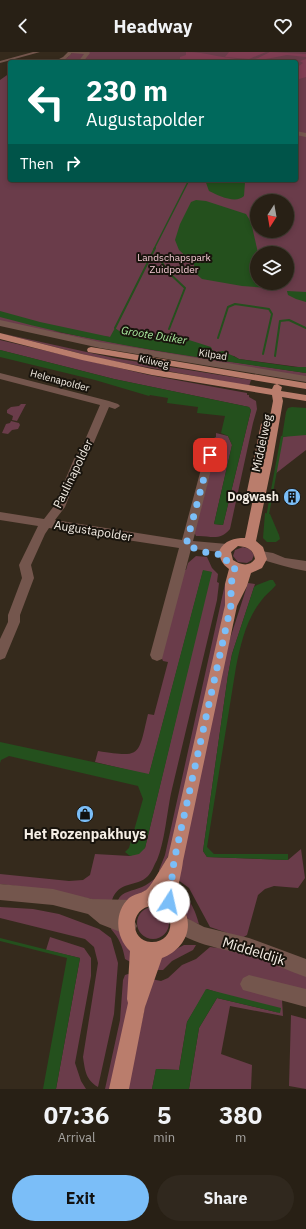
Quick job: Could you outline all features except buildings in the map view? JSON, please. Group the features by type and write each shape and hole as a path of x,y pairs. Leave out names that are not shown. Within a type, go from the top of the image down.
{"main road":[{"name":"Kilweg","path":"0,330 134,359 306,386"},
{"name":"Kilweg","path":"0,336 82,357 152,372 306,398"},
{"name":"Middelweg","path":"246,543 271,400 276,394 278,382"},
{"path":"246,543 259,550 261,558 252,568 240,568 226,560 226,552 231,545 246,543"},
{"path":"169,902 174,861 231,605 241,586 240,568"},
{"path":"152,896 174,861"},
{"path":"152,896 169,902 175,910 177,929 170,945 163,950 147,949 131,938 128,926 128,916 132,908 141,899 152,896"},
{"path":"119,1089 147,949"}],"street":[{"path":"15,60 38,52"},
{"path":"60,60 65,58 71,52 88,53 82,60"},
{"name":"Kilpad","path":"0,323 115,348 306,379"},
{"name":"Helenapolder","path":"0,376 110,405"},
{"name":"Paulinapolder","path":"0,654 14,622 14,614 28,578 25,565 40,532 59,507 79,459 110,405"},
{"path":"157,655 214,444"},
{"name":"Augustapolder","path":"0,516 186,545 208,553 226,552"},
{"path":"261,558 272,564 283,562 299,568"},
{"path":"0,892 53,897 92,907 132,908"},
{"path":"92,907 106,918 128,926"},
{"name":"Middeldijk","path":"177,929 249,947 306,968"},
{"path":"249,984 306,998"}],"green space":[{"path":"73,52 306,52 306,134 298,132 298,60 62,60"},
{"name":"Landschapspark Zuidpolder","path":"8,74 8,182 298,182 298,134 306,136 306,368 239,359 234,356 110,337 53,331 153,350 306,373 306,377 165,356 0,322 0,80"},
{"path":"0,333 114,358 251,380 249,386 102,359"},
{"path":"0,340 149,375 247,393 249,397 256,401 257,409 230,529 218,537 196,536 194,532 218,444 217,442 210,440 216,437 216,433 228,436 232,445 214,524 223,525 251,410 249,407 114,379 0,350"},
{"path":"21,404 26,404 17,421 12,420 13,416 7,413 7,410"},
{"path":"11,421 19,423 20,425 18,429 12,430 8,434 2,433 6,424 10,423"},
{"path":"306,435 306,450 275,474 282,437"},
{"path":"243,547 250,549 254,555 252,560 247,563 238,562 233,556 235,550"},
{"path":"196,556 207,557 212,568 218,574 217,582 219,583 217,600 172,789 160,853 151,873 143,880 123,887 115,894 112,900 108,902 0,884 0,874 69,881 83,880 90,875 95,854 130,856 145,848 211,572 203,571 149,775 95,762 98,751 123,754 136,751 139,746 148,714 154,715 168,662 163,661 160,654 183,570 186,570 188,563"},
{"path":"248,583 255,584 232,654 203,851 207,857 288,860 301,849 305,878 298,888 274,886 265,889 258,895 247,935 242,938 210,927 189,888 178,880 227,648"},
{"path":"225,584 228,584 224,612 170,853 159,872 165,855"},
{"path":"156,878 155,885 124,903 118,900 125,893 144,886"},
{"path":"176,888 188,898 194,909 199,924 188,919 185,915 179,905"},
{"path":"0,907 33,909 59,914 99,929 111,938 118,963 114,1014 98,1087 87,1075 83,1057 98,963 94,947 85,939 0,918"},
{"path":"150,907 156,907 165,911 169,923 165,935 156,939 150,939 141,935 137,926 137,920 141,911"},
{"path":"112,924 123,930 133,952 134,964 125,959 120,943 111,929"},
{"path":"50,937 84,948 91,958 91,976 75,1063 81,1081 86,1089 56,1089 80,958 46,950"},
{"path":"184,945 196,945 193,950 172,961 163,970 154,970 161,957"},
{"path":"210,947 236,950 306,975 306,996 280,997 282,1000 283,1016 230,1006 221,1054 252,1065 251,1089 189,1089 199,1028 217,998 280,1013 207,989 187,1022 179,1070 156,1069 152,1089 127,1089 151,979 161,981 168,978 182,965 196,959"},
{"path":"125,975 132,975 129,1002 111,1089 105,1089 120,1020 123,980"},
{"path":"291,1015 306,1019 306,1089 289,1086"}],"shaded area":[{"path":"186,52 201,53 246,60 180,59 180,57 186,55"},
{"path":"229,52 266,52 249,59 225,57"},
{"path":"270,52 306,54 306,57 287,55 266,60 252,60"},
{"path":"306,59 306,77 298,79 298,67 303,63 300,61"},
{"path":"206,182 245,182 244,196 237,199 227,198 209,191"},
{"path":"196,200 206,201 246,214 250,220 250,238 255,238 256,246 250,246 250,287 202,279 194,272 194,264 179,250 175,240 180,224 191,202"},
{"path":"287,291 306,292 306,302 288,295"},
{"path":"0,311 40,322 110,337 115,328 125,335 189,340 211,347 212,350 216,352 223,351 239,359 295,367 306,367 306,373 114,343 38,327 0,317"},
{"path":"0,350 114,379 249,407 251,410 223,525 214,524 232,445 228,436 221,433 225,416 197,413 198,407 167,403 168,398 149,396 95,380 0,357"},
{"path":"288,408 306,408 306,435 282,437 286,412"},
{"path":"265,513 270,514 279,535 280,539 276,542 267,542 263,538"},
{"path":"203,570 212,572 145,848 139,854 130,856 125,852 129,848 143,799 138,786 9,756 1,760 0,763 0,742 149,774"},
{"path":"273,580 276,585 263,599 251,616 240,649 207,847 214,854 288,854 288,860 207,857 203,851 232,654 254,587"},
{"path":"0,938 80,958 56,1089 43,1089 67,958 0,941"},
{"path":"206,989 281,1008 280,1013 217,998 199,1028 189,1089 152,1089 156,1069 179,1070 187,1022"}],"waterway":[{"path":"154,249 188,182"},
{"name":"Groote Duiker","path":"115,328 155,248"},
{"name":"Groote Duiker","path":"160,259 167,271 185,288 169,329"},
{"path":"218,338 228,307 235,304 269,309 272,314 263,354"},
{"path":"275,356 280,321 289,320 306,328"},
{"path":"268,513 282,437"}],"place":[{"name":"Dogwash","path":"292,497"},
{"name":"Het Rozenpakhuys","path":"85,814"}],"route":[{"path":"169,902 173,882 174,861 179,845 231,605 231,584 235,567 226,560 225,555 208,553 186,545 210,455"}]}
